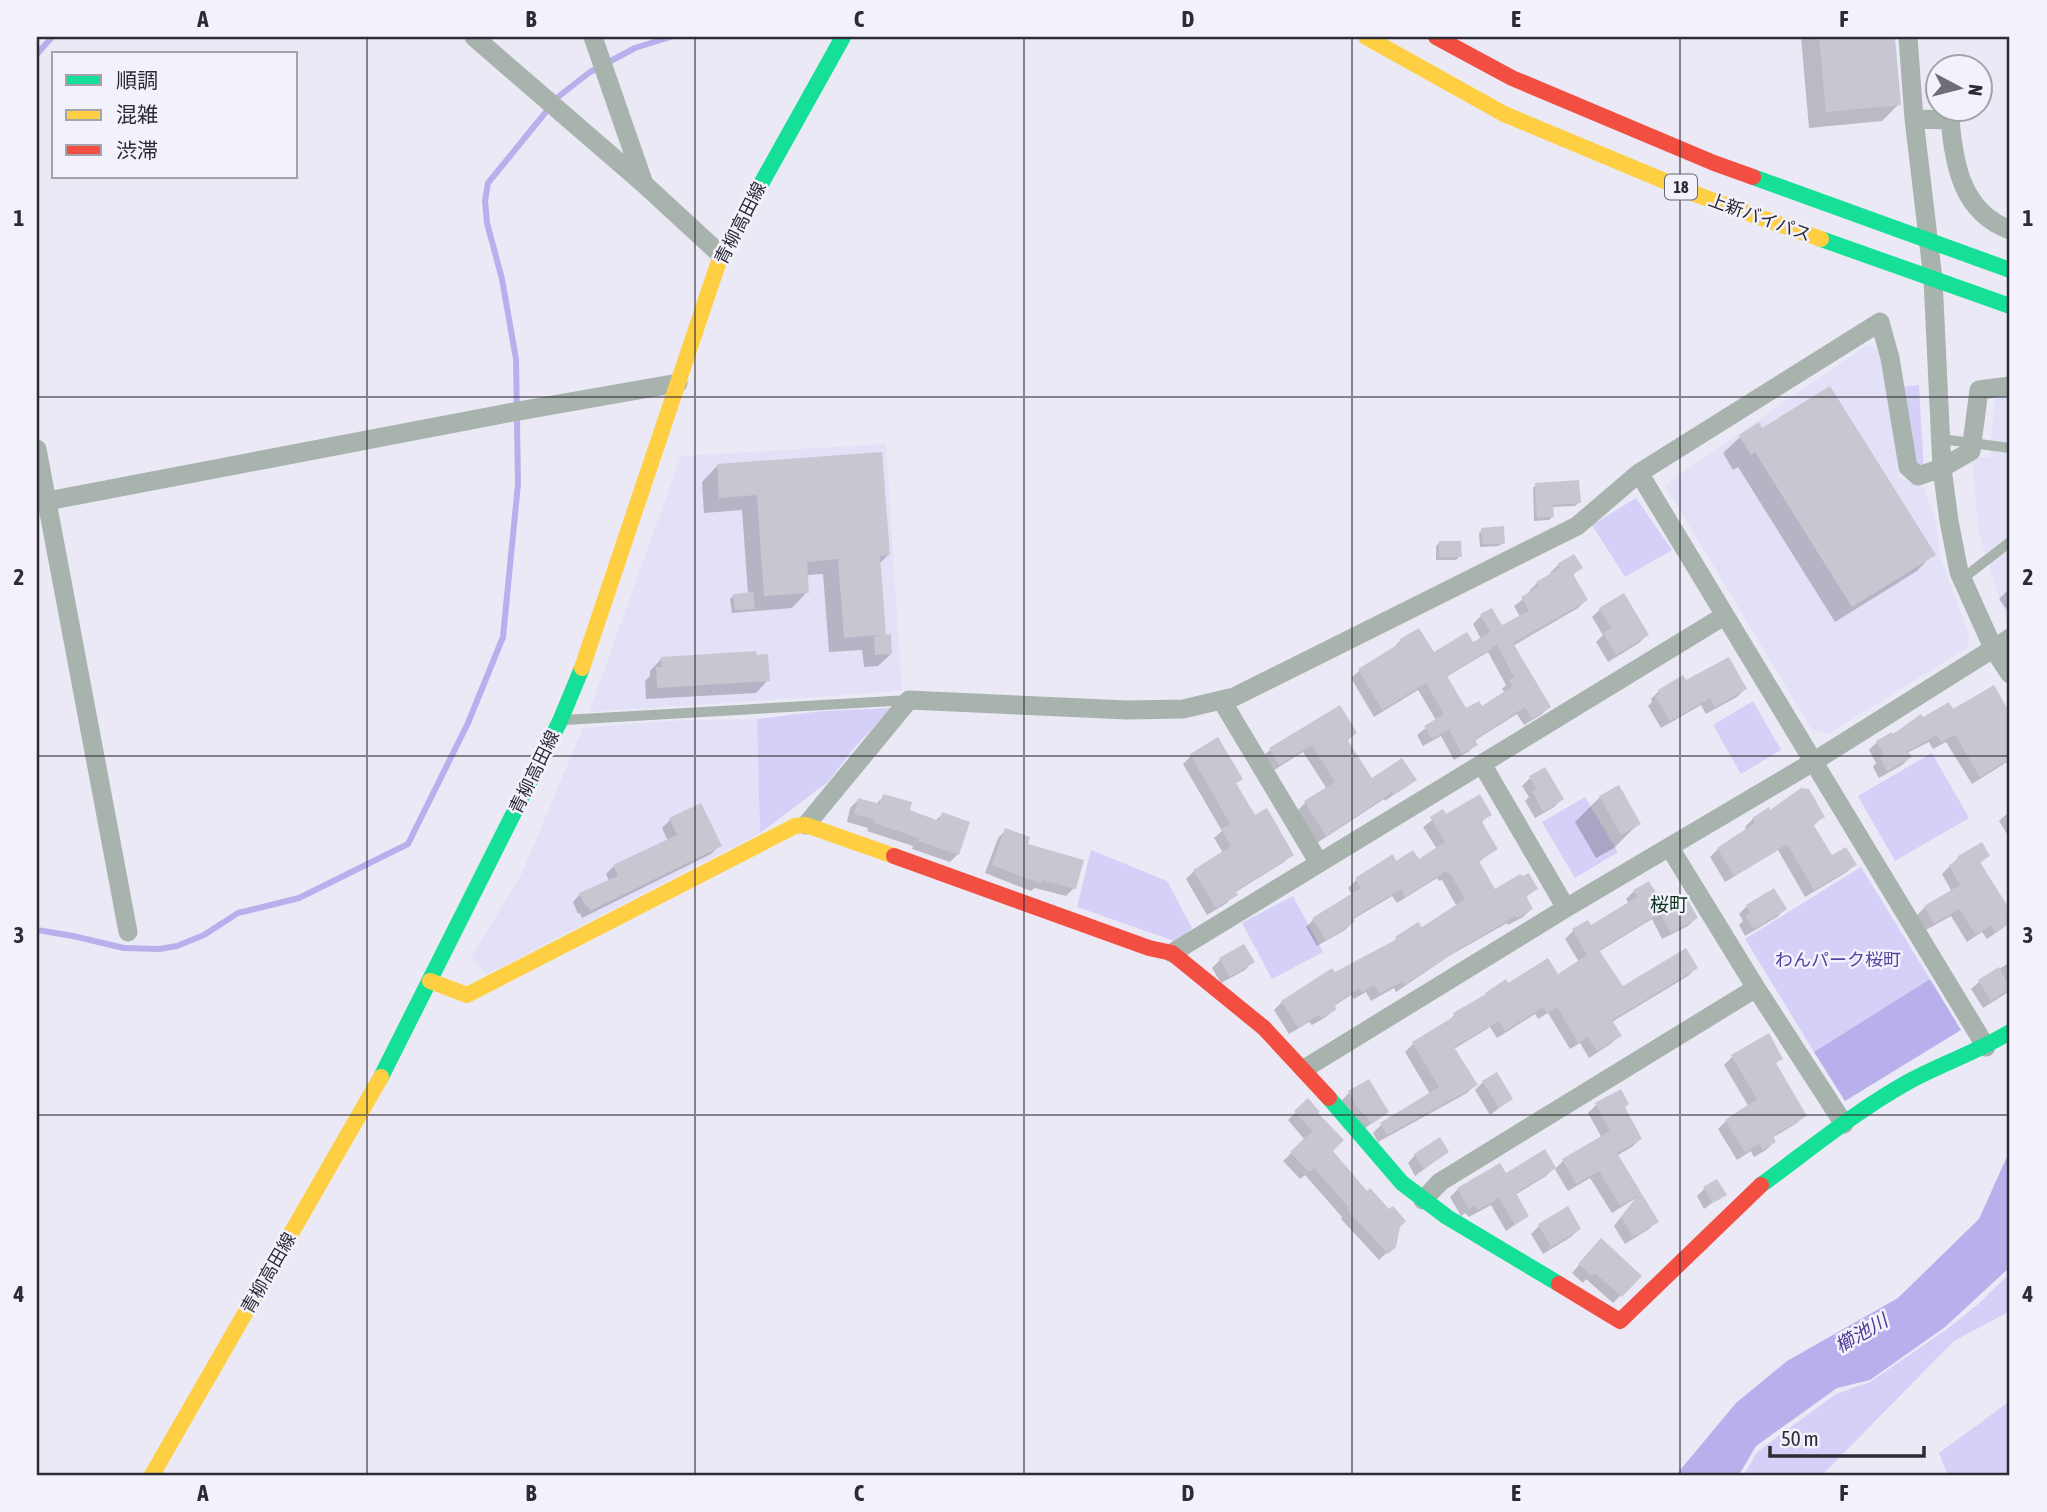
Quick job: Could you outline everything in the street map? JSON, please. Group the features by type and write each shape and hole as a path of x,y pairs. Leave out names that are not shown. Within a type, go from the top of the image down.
{"main road":[{"name":"青柳高田線","path":"152,1475 386,1068 560,721 586,659 720,254 843,37"},
{"name":"上新バイパス","path":"1366,37 1504,114 1703,197 2010,306"},
{"name":"上新バイパス","path":"1436,37 1512,78 1714,163 2010,270"},
{"path":"430,981 467,995 795,826 806,825 1149,948 1172,953 1264,1028 1304,1069 1402,1183 1447,1217 1620,1321 1753,1191 1844,1124 1908,1082 1986,1047 2010,1032"}],"street":[{"path":"474,37 644,184 720,254"},
{"path":"593,37 644,184"},
{"path":"1908,37 1914,120 1933,279 1942,468 1949,521 1962,579 2002,644 2010,674"},
{"path":"1914,120 1950,120 1953,159 1964,189 1976,206 1995,224 2010,230"},
{"path":"806,825 909,700 1128,710 1183,709 1222,701 1294,669 1577,526 1639,473 1880,323 1890,358 1908,467 1919,477 1942,468 1971,451 1979,390 2010,386"},
{"path":"42,502 678,383"},
{"path":"37,449 42,502 128,932"},
{"path":"1639,473 1986,1047"},
{"path":"1172,953 1724,616"},
{"path":"1304,1069 1566,908 1813,762 2002,644"},
{"path":"1222,701 1319,863"},
{"path":"1482,764 1566,908"},
{"path":"1670,848 1844,1124"},
{"path":"1423,1200 1440,1182 1756,988"}],"lane":[{"path":"1941,439 2010,448"},
{"path":"1962,579 2010,542"},
{"path":"560,721 909,700"}],"shaded area":[{"path":"1868,344 1882,351 1899,477 1924,488 1936,521 1940,557 1969,635 1967,648 1828,734 1812,730 1665,485"},
{"path":"2010,393 2010,615 2006,618 1979,534 1972,459 1990,457 1995,395"},
{"path":"886,444 902,691 589,712 681,456"},
{"path":"757,719 760,833 487,974 471,958 522,873 583,728 667,721"}],"green space":[{"path":"1919,385 1924,473 1918,475 1900,387"},
{"path":"1636,498 1672,550 1625,577 1592,525"},
{"path":"1753,701 1781,750 1741,774 1713,725"},
{"path":"892,708 853,749 828,782 760,833 757,719 822,711"},
{"path":"1932,753 1969,818 1895,861 1858,796"},
{"path":"1585,797 1618,852 1575,878 1542,822"},
{"path":"1091,850 1167,881 1192,928 1177,942 1077,907"},
{"name":"わんパーク桜町","path":"1861,867 1930,979 1814,1052 1745,939"},
{"path":"1293,896 1323,952 1272,979 1242,923"},
{"path":"2010,1273 2010,1311 1954,1341 1822,1475 1744,1475 1757,1452 1836,1394 1870,1382 1950,1327"},
{"path":"2010,1401 2010,1475 1945,1475 1947,1473 1939,1453"}],"water":[{"path":"1930,979 1961,1030 1845,1101 1814,1052"},
{"name":"櫛池川","path":"2010,1150 2010,1267 1945,1327 1870,1380 1837,1388 1756,1446 1739,1475 1676,1475 1736,1403 1787,1361 1898,1298 1979,1219"}],"building":[{"path":"1819,37 1895,37 1901,105 1826,112"},
{"path":"1830,386 1936,555 1852,607 1755,452 1751,455 1739,435 1759,422 1762,428"},
{"path":"882,452 890,555 880,556 886,634 844,638 838,559 807,562 809,593 764,596 757,495 719,498 717,464"},
{"path":"1579,480 1581,503 1553,505 1554,517 1537,518 1535,483"},
{"path":"1504,526 1505,544 1483,544 1481,528"},
{"path":"1439,541 1461,541 1462,557 1439,557"},
{"path":"1574,554 1583,568 1573,574 1588,600 1513,643 1551,707 1532,719 1525,707 1475,739 1478,745 1462,754 1449,729 1432,739 1424,726 1444,714 1426,683 1382,710 1358,669 1402,642 1400,639 1419,628 1434,652 1467,632 1473,642 1490,632 1480,614 1492,608 1502,625 1529,611 1521,597 1539,586 1536,582 1560,568 1557,564","holes":["1497,645 1514,677 1509,680 1513,686 1482,706 1479,701 1466,708 1447,676"]},
{"path":"753,592 755,609 735,610 733,594"},
{"path":"1624,593 1649,635 1616,655 1603,633 1611,628 1599,608"},
{"path":"891,634 892,654 875,655 874,636"},
{"path":"756,651 757,655 768,654 770,681 657,688 656,667 662,667 661,657"},
{"path":"1729,657 1747,689 1715,707 1710,698 1670,721 1655,696 1660,694 1658,690 1683,675 1686,680"},
{"path":"1994,685 2010,713 2010,759 1980,777 1955,735 1941,742 1937,735 1908,751 1912,757 1887,771 1880,757 1884,755 1876,741 1892,732 1893,734 1921,714 1923,717 1949,702 1953,709"},
{"path":"1340,705 1357,733 1347,739 1372,778 1402,758 1417,780 1394,795 1392,792 1326,836 1304,801 1335,782 1312,745 1279,765 1269,748"},
{"path":"1218,737 1243,779 1236,783 1255,815 1267,808 1294,855 1235,891 1238,895 1216,908 1193,870 1231,846 1221,829 1230,824 1190,754"},
{"path":"1545,767 1564,799 1543,812 1532,791 1536,789 1529,776"},
{"path":"1619,785 1641,824 1621,835 1599,796"},
{"path":"1801,788 1809,789 1825,817 1813,824 1832,855 1846,847 1857,865 1814,890 1787,844 1734,876 1717,848 1755,823 1752,818 1769,807 1770,810"},
{"path":"883,794 912,802 910,810 939,821 942,812 970,822 959,855 854,814 858,798 880,804"},
{"path":"1480,794 1492,815 1481,821 1498,849 1479,861 1495,889 1520,874 1523,876 1529,873 1538,889 1526,896 1533,909 1517,918 1515,916 1459,949 1405,985 1402,982 1379,994 1374,985 1362,992 1360,988 1335,1004 1336,1010 1321,1018 1318,1015 1298,1028 1281,1001 1332,968 1335,972 1397,939 1395,937 1418,922 1422,927 1465,899 1450,873 1446,871 1405,897 1401,889 1353,918 1355,922 1326,940 1312,918 1361,888 1355,878 1393,854 1396,861 1413,850 1419,859 1445,842 1430,817 1443,809 1446,814"},
{"path":"701,803 722,846 590,911 588,906 586,907 579,893 618,876 613,865 677,835 669,818"},
{"path":"1005,828 1030,837 1028,844 1084,860 1076,889 1042,880 1041,884 992,865"},
{"path":"1982,842 1990,856 1980,862 2010,910 2010,923 1995,933 1991,925 1976,935 1959,909 1934,924 1924,906 1960,885 1949,865 1957,860 1958,856"},
{"path":"1649,881 1664,906 1685,895 1698,918 1671,933 1660,913 1599,950 1623,986 1686,948 1698,968 1612,1020 1622,1036 1597,1051 1588,1037 1578,1043 1557,1007 1547,1013 1543,1007 1505,1031 1499,1021 1454,1047 1478,1085 1387,1135 1380,1123 1439,1087 1412,1042 1455,1016 1453,1013 1506,979 1508,983 1548,958 1558,974 1587,955 1572,929 1588,920 1591,925 1637,897 1633,890"},
{"path":"1774,888 1787,909 1754,929 1745,916 1750,913 1746,905"},
{"path":"1244,944 1255,962 1230,977 1219,958"},
{"path":"1999,967 2010,989 1991,1001 1978,980"},
{"path":"1769,1033 1783,1059 1776,1063 1807,1116 1773,1136 1776,1142 1763,1150 1759,1144 1745,1153 1725,1120 1757,1099 1731,1055"},
{"path":"1497,1072 1513,1099 1499,1108 1482,1081"},
{"path":"1369,1079 1389,1112 1372,1124 1348,1091"},
{"path":"1621,1089 1629,1104 1625,1107 1642,1139 1617,1153 1659,1222 1633,1237 1621,1217 1638,1195 1620,1206 1599,1171 1576,1184 1562,1159 1610,1131 1595,1103"},
{"path":"1308,1098 1320,1112 1318,1113 1344,1140 1333,1151 1367,1191 1370,1188 1389,1209 1393,1206 1406,1221 1400,1227 1396,1247 1388,1254 1347,1210 1349,1208 1314,1168 1309,1172 1290,1152 1312,1131 1294,1111"},
{"path":"1440,1137 1449,1152 1424,1169 1414,1154"},
{"path":"1545,1149 1556,1168 1516,1193 1529,1216 1515,1225 1499,1198 1478,1210 1474,1206 1469,1209 1457,1188 1500,1163 1506,1173"},
{"path":"1717,1179 1727,1195 1713,1203 1703,1187"},
{"path":"1568,1206 1581,1229 1551,1247 1538,1224"},
{"path":"1601,1238 1642,1276 1622,1297 1595,1273 1592,1276 1578,1264"}],"waterway":[{"path":"37,54 52,37"},
{"path":"37,930 124,948 159,949 177,946 204,935 238,913 299,898 408,844 468,723 503,637 518,484 516,359 502,279 487,223 485,201 488,183 558,97 590,72 635,48 670,37"}],"traffic: fast":[{"path":"757,191 843,37"},
{"path":"1753,177 2010,270"},
{"path":"1821,239 2010,306"},
{"path":"381,1077 560,721 582,668"},
{"path":"1761,1185 1889,1093 2010,1032"},
{"path":"1329,1098 1402,1183 1447,1217 1559,1284"}],"traffic: slow":[{"path":"1366,37 1504,114 1703,197 1821,239"},
{"path":"582,668 721,255 757,191"},
{"path":"430,981 467,995 795,826 806,825 894,856"},
{"path":"152,1475 381,1077"}],"traffic: jam":[{"path":"1436,37 1512,78 1753,177"},
{"path":"894,856 1149,948 1172,953 1264,1028 1329,1098"},
{"path":"1559,1284 1620,1321 1761,1185"}],"district":[{"name":"桜町","path":"1669,904"}]}
